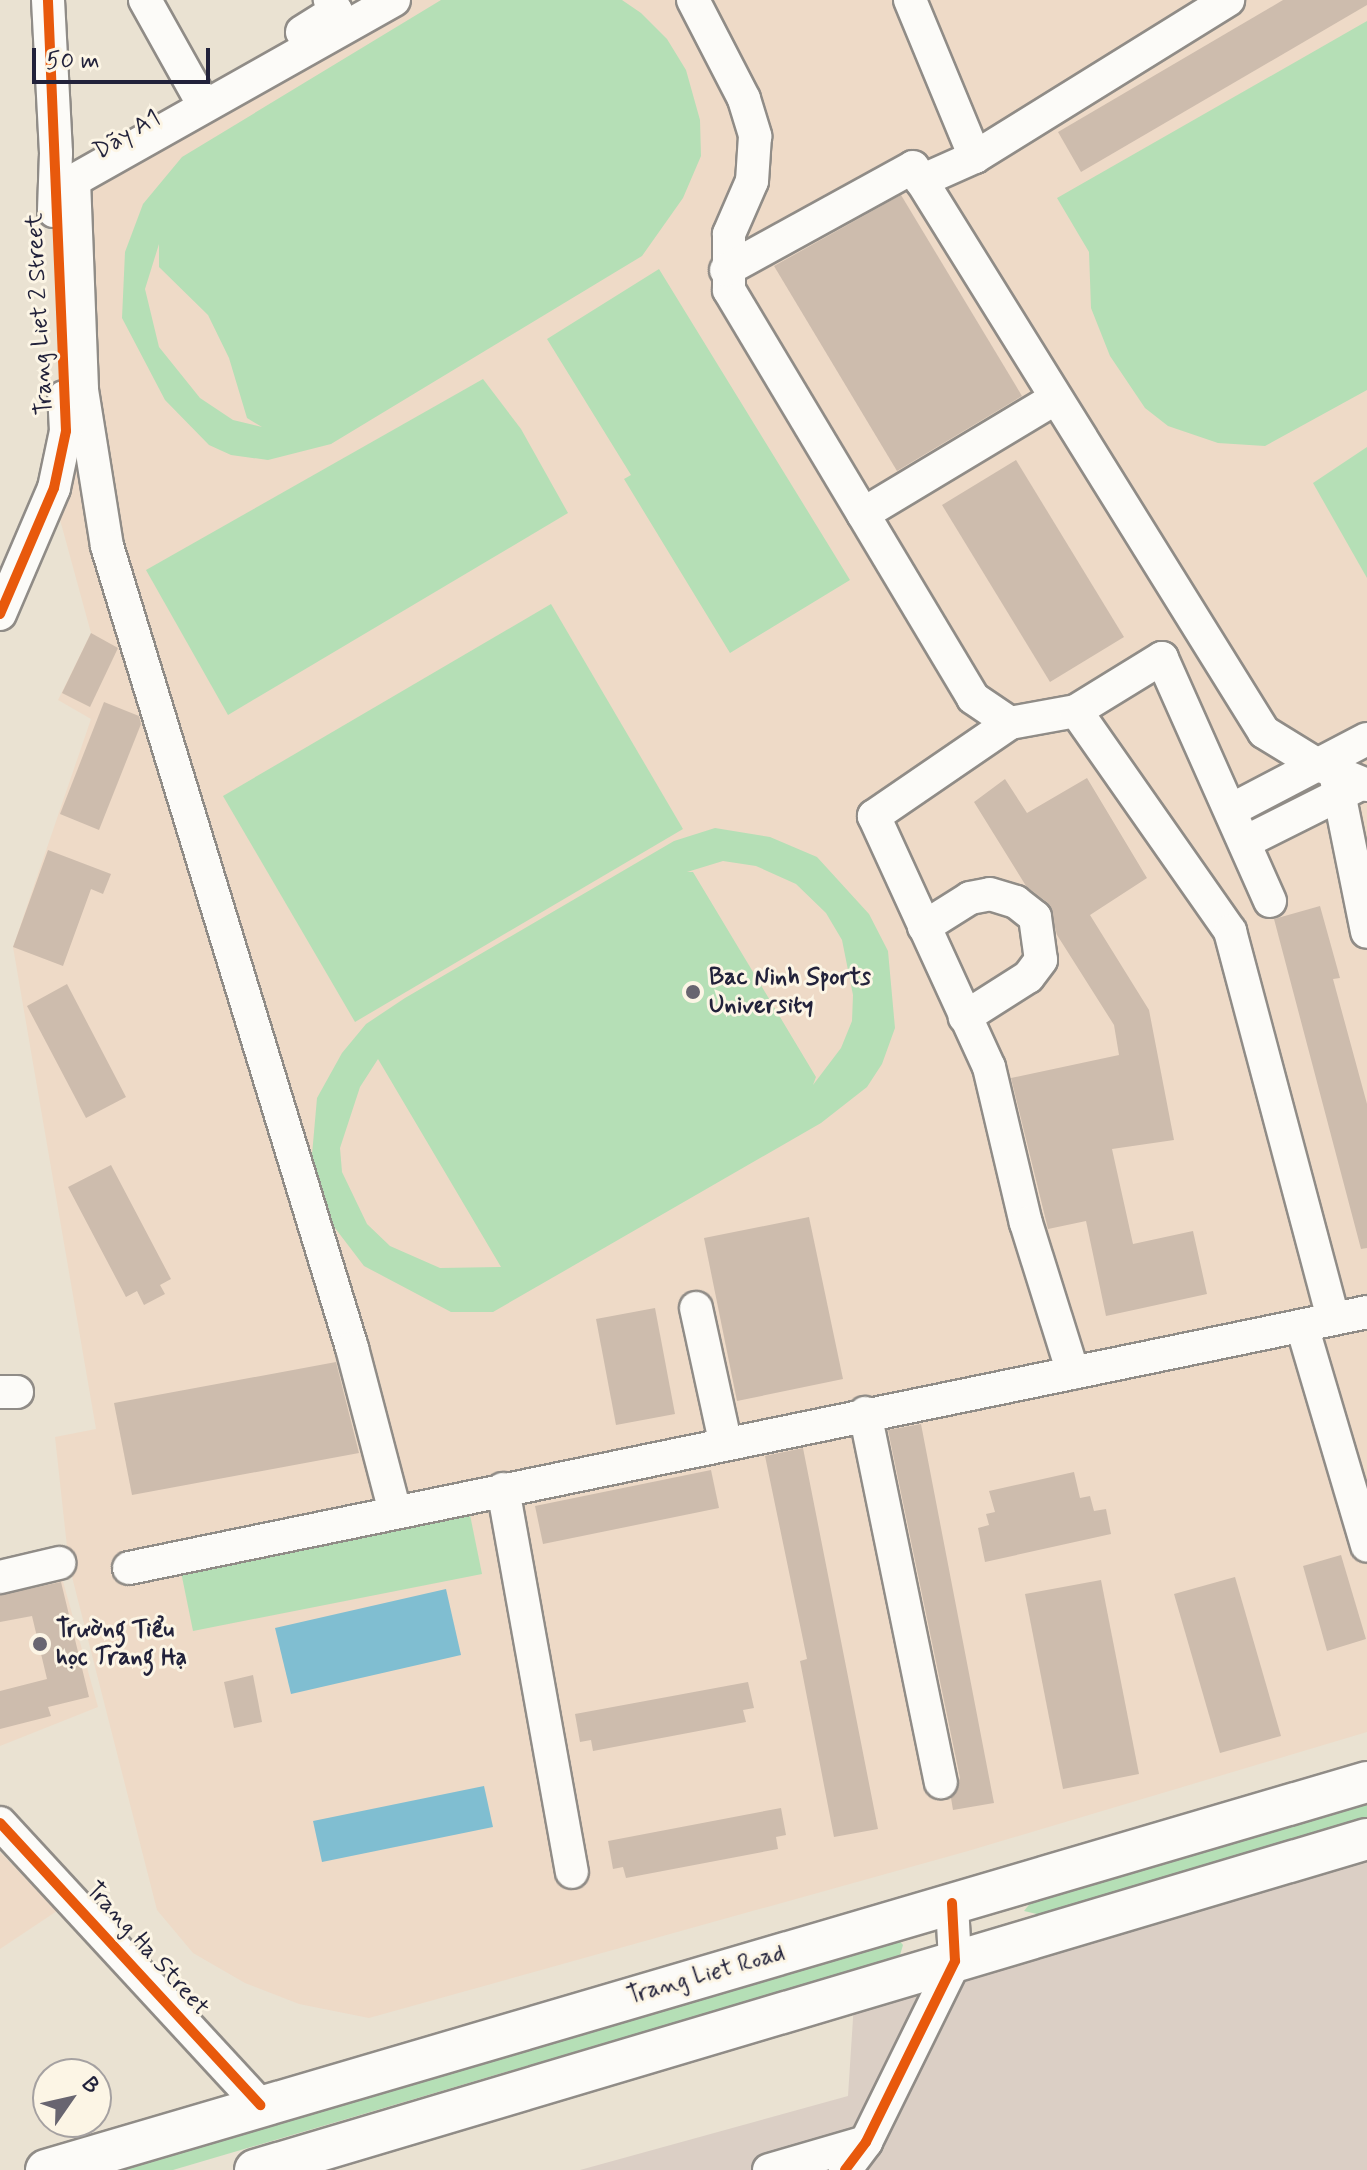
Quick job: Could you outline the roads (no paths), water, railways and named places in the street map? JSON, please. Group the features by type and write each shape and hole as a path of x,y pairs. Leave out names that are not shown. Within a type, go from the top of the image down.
{"main road":[{"name":"Trang Liet Road","path":"46,2170 1367,1782"},
{"path":"255,2170 1367,1839"}],"street":[{"name":"Trang Liet 2 Street","path":"0,614 54,488 66,431 48,0"},
{"name":"Dãy A1","path":"60,0 76,166 197,93"},
{"path":"145,0 197,93 333,6"},
{"path":"394,0 74,180 82,390 107,546 352,1348 395,1512"},
{"path":"693,0 744,99 755,136 752,181 729,234 726,270 729,290 973,698 1010,723"},
{"path":"910,0 975,157"},
{"path":"921,181 975,157 1228,0"},
{"path":"726,270 913,167 1264,732 1343,781 1367,932"},
{"path":"863,514 1056,398"},
{"path":"1073,1373 1026,1223 989,1067 874,816 1010,723 1076,711 1162,658 1233,809 1270,901"},
{"path":"1076,711 1230,931 1366,1541"},
{"path":"1245,842 1343,781 1363,744"},
{"path":"1233,809 1343,781"},
{"path":"924,927 970,898 990,894 1016,902 1035,917 1041,960 1028,977 965,1017"},
{"path":"696,1308 725,1441"},
{"path":"129,1568 725,1441 1367,1312"},
{"path":"865,1413 941,1782"},
{"path":"503,1489 572,1872"},
{"path":"0,1577 59,1563"},
{"name":"Trang Ha Street","path":"0,1823 260,2105"},
{"path":"845,2170 866,2142 955,1961 952,1903"},
{"path":"769,2170 866,2142"}],"water":[{"path":"446,1589 461,1655 291,1694 275,1628"},
{"path":"484,1786 493,1827 322,1862 313,1821"}],"place":[{"name":"Bac Ninh Sports University","path":"693,992"},
{"name":"Trường Tiểu học Trang Hạ","path":"40,1644"}]}
